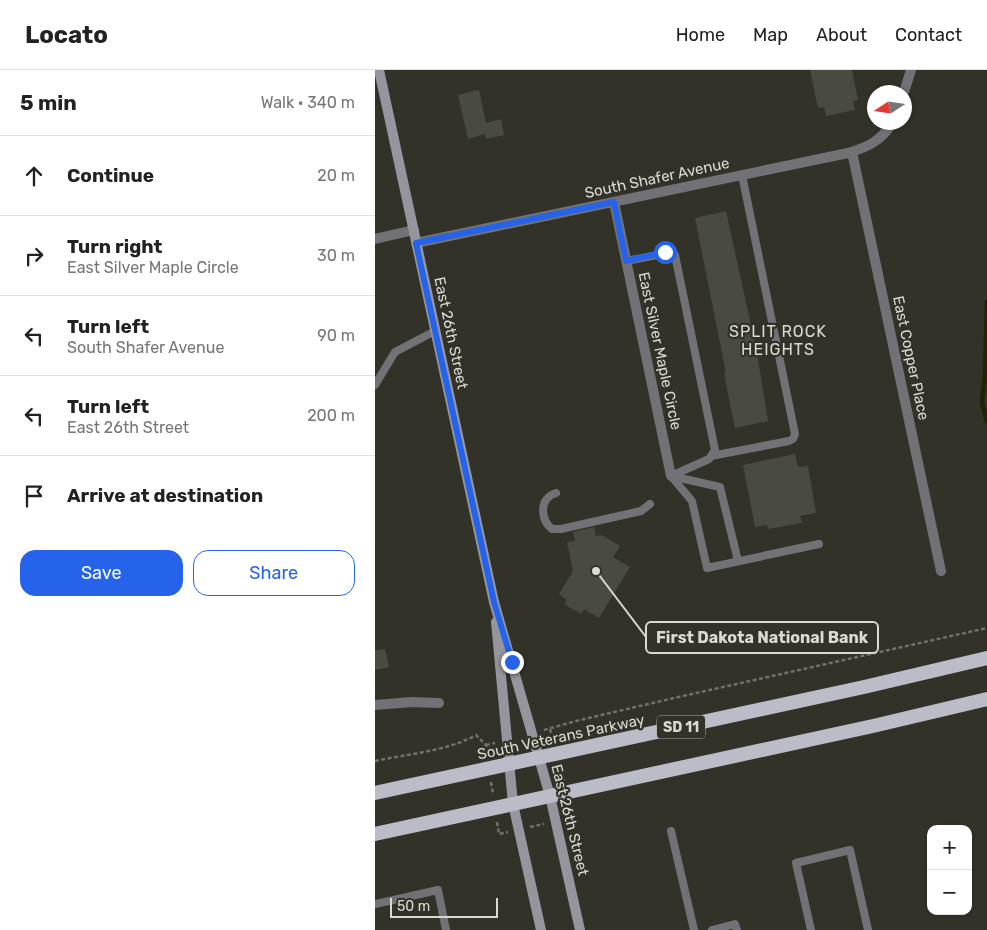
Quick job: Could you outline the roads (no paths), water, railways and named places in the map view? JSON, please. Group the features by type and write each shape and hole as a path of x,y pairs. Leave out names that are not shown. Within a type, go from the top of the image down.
{"highway":[{"name":"South Veterans Parkway","path":"375,793 865,687 987,658"},
{"path":"375,834 873,726 987,699"}],"main road":[{"name":"East 26th Street","path":"379,70 494,602 550,796 580,930"},
{"name":"East 26th Street","path":"494,602 513,804 541,930"}],"street":[{"path":"906,85 911,70"},
{"name":"South Shafer Avenue","path":"416,243 852,152 871,145 880,139 887,130"},
{"name":"East Copper Place","path":"852,152 941,570"},
{"name":"East Silver Maple Circle","path":"614,202 671,476"},
{"path":"375,239 413,230"},
{"path":"375,704 439,703"}],"lane":[{"path":"711,456 789,441 793,439 795,434 742,175"},
{"path":"626,261 665,252 673,252 675,255 715,450 709,459 671,476"},
{"path":"375,385 395,352 435,331"},
{"path":"671,476 692,501 707,568 819,544"},
{"path":"671,476 720,487 738,561"},
{"path":"556,494 547,498 543,509 546,522 552,528 561,529 641,511 651,504"},
{"path":"671,830 694,930"},
{"path":"811,930 796,863 850,850 868,930"},
{"path":"375,904 437,890 446,930"},
{"path":"712,930 735,924 737,930"}],"waterway":[{"path":"987,302 985,375 982,402 987,422"}],"place":[{"name":"First Dakota National Bank","path":"596,571"}],"district":[{"name":"SPLIT ROCK HEIGHTS","path":"778,340"}]}
